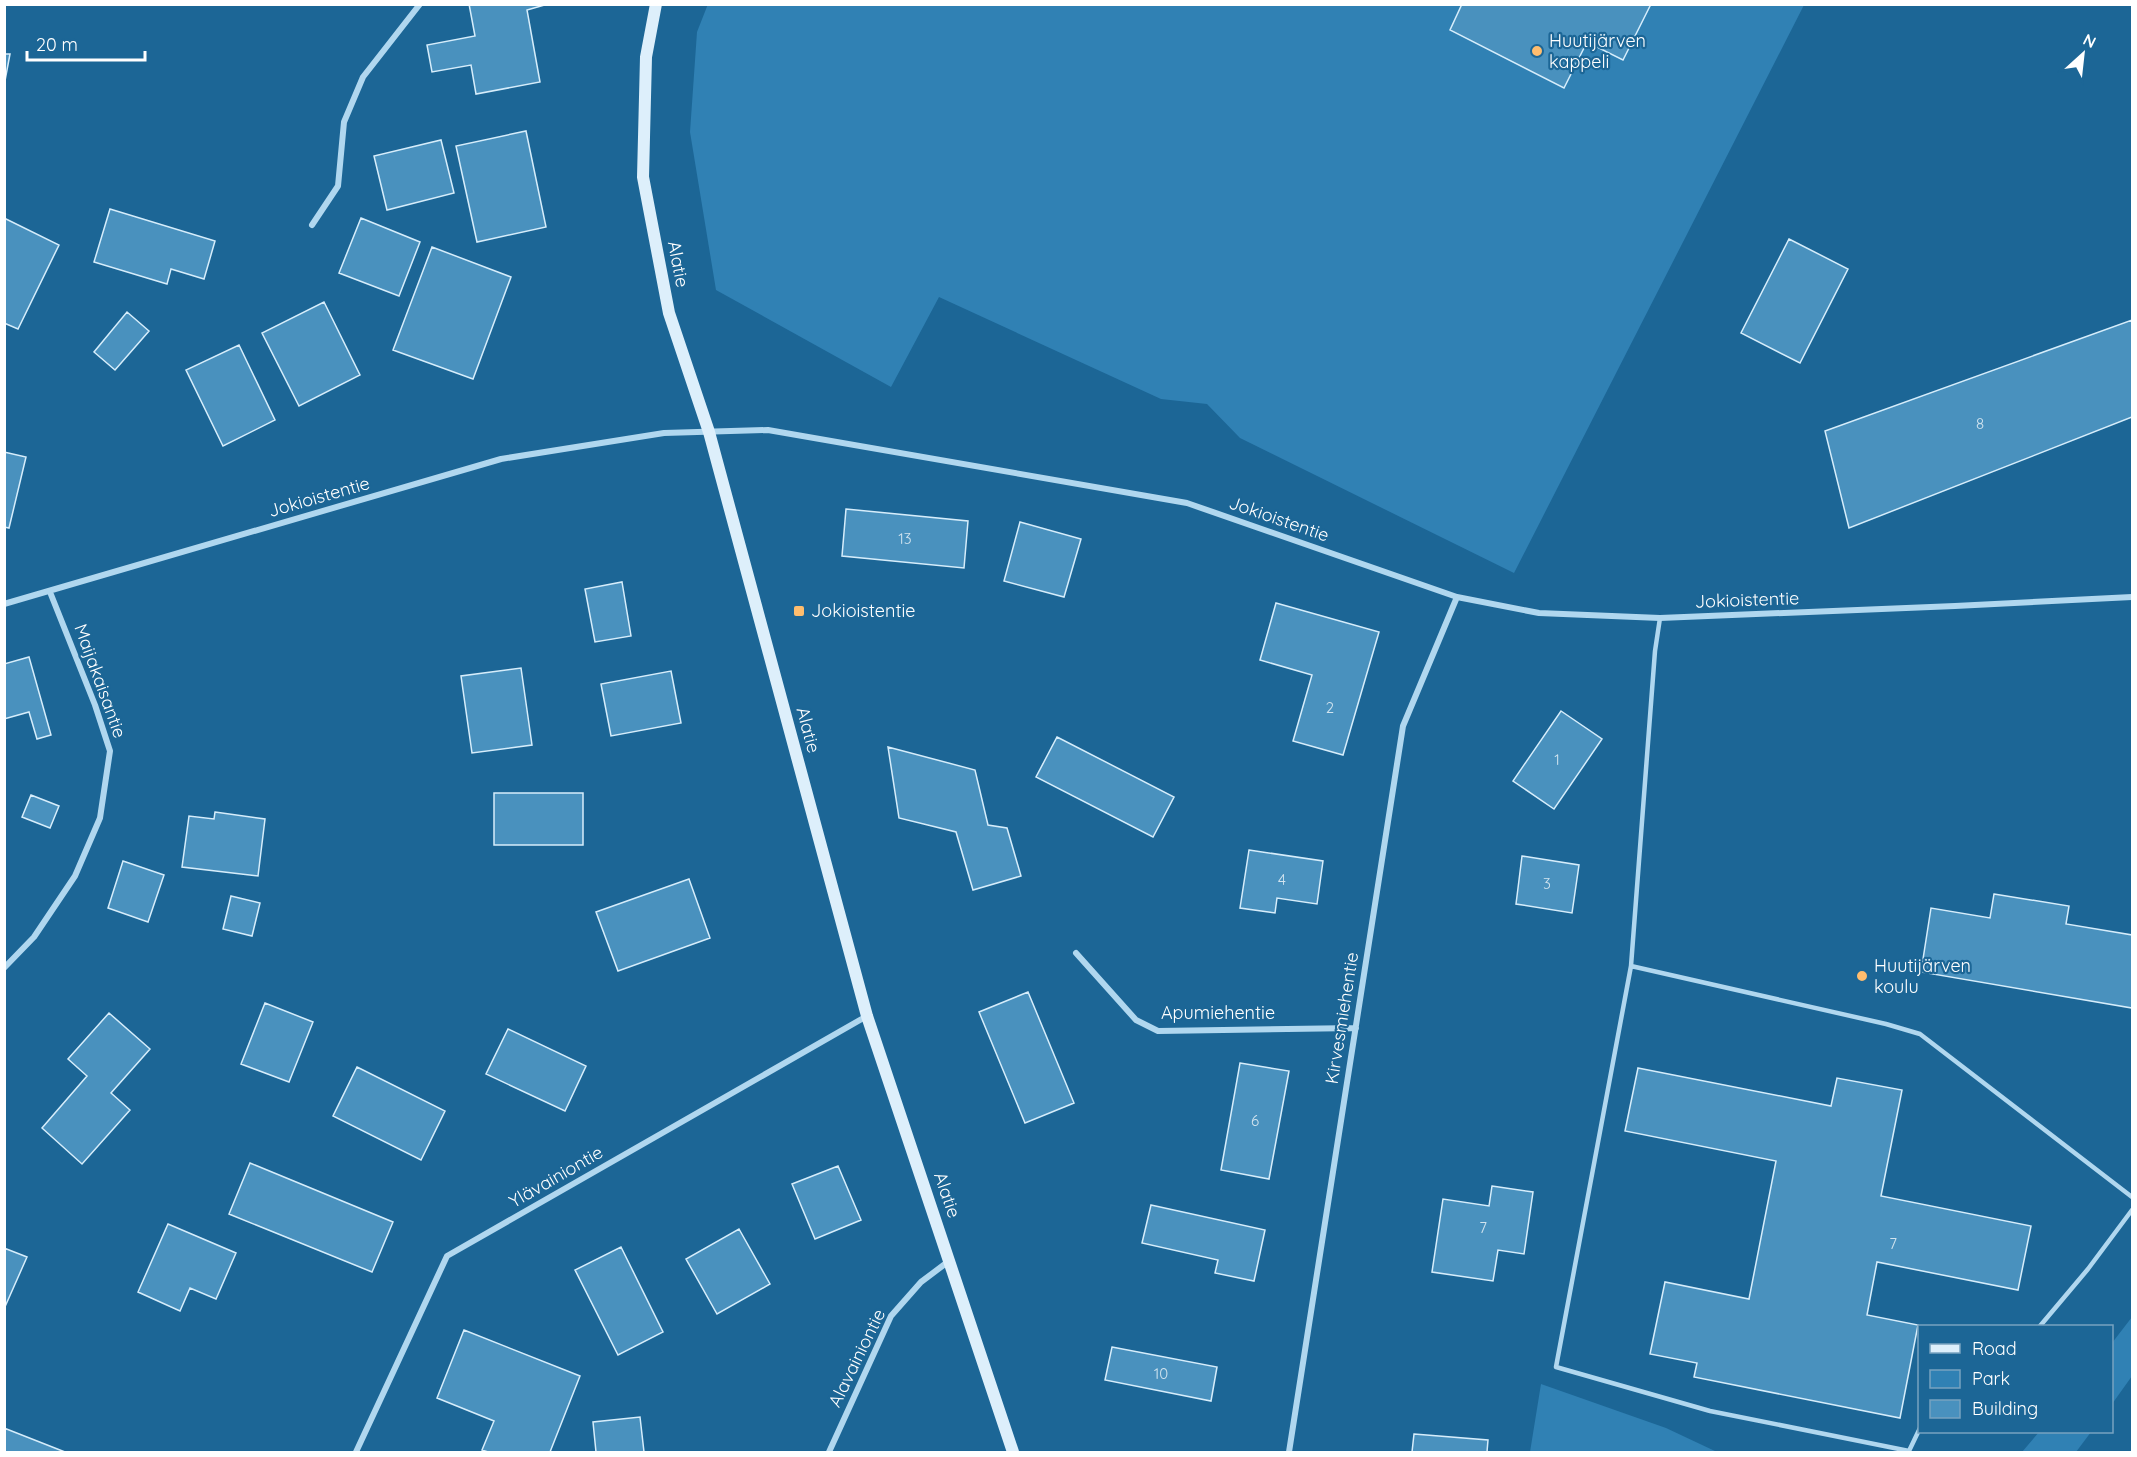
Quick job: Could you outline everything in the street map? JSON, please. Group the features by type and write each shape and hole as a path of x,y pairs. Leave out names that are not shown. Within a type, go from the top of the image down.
{"street":[{"path":"312,225 338,186 344,122 363,77 420,4"},
{"name":"Alatie","path":"656,4 646,57 643,177 669,313 709,432 867,1016 1013,1452"},
{"name":"Jokioistentie","path":"4,604 501,459 663,434 768,430 1187,503 1457,597 1539,613 1659,618 2133,597"},
{"name":"Maijakaisantie","path":"4,968 34,937 75,876 100,818 110,752 95,705 50,592"},
{"name":"Kirvesmiehentie","path":"1289,1452 1403,726 1457,597"},
{"name":"Apumiehentie","path":"1076,952 1136,1020 1158,1031 1356,1028"},
{"name":"Ylävainiontie","path":"356,1452 447,1256 867,1016"},
{"name":"Alavainiontie","path":"829,1452 891,1316 921,1282 950,1260"}],"lane":[{"path":"1659,618 1631,966 1556,1366 1710,1411 1909,1451 1918,1432"},
{"path":"1631,966 1886,1024 1920,1034 2133,1197"},
{"path":"2041,1325 2133,1210"}],"green space":[{"path":"708,4 1804,5 1514,573 1240,438 1207,404 1161,399 939,297 891,387 716,290 690,132 697,32"},
{"path":"2132,1317 2132,1376 2113,1403 2113,1342"},
{"path":"1541,1384 1666,1428 1717,1452 1530,1452"},
{"path":"2038,1433 2090,1433 2076,1452 2022,1452"}],"building":[{"path":"469,4 548,4 527,10 540,82 476,94 471,65 432,72 427,45 475,36"},
{"name":"Huutijärven kappeli","path":"1462,4 1651,4 1623,60 1587,42 1564,88 1450,30"},
{"path":"4,54 10,54 4,86"},
{"path":"526,131 546,227 477,242 456,146"},
{"path":"441,140 454,193 387,210 374,156"},
{"path":"110,209 215,241 204,279 171,269 167,284 94,262"},
{"path":"4,218 59,245 18,329 4,323"},
{"path":"361,218 420,242 399,296 339,273"},
{"path":"1789,239 1848,269 1800,363 1741,333"},
{"path":"432,247 511,277 473,379 393,350"},
{"path":"324,302 360,375 299,406 262,333"},
{"path":"127,312 149,331 115,370 94,352"},
{"path":"2132,320 2132,417 1849,528 1825,431"},
{"path":"239,345 275,420 223,446 186,370"},
{"path":"4,452 26,457 9,528 4,527"},
{"path":"846,509 968,521 964,568 842,556"},
{"path":"1020,522 1081,539 1064,597 1004,581"},
{"path":"622,582 631,636 595,642 585,589"},
{"path":"1276,603 1379,632 1343,755 1293,741 1312,675 1260,660"},
{"path":"29,657 51,735 37,739 29,712 4,719 4,664"},
{"path":"521,668 532,745 472,753 461,676"},
{"path":"671,671 681,723 611,736 601,684"},
{"path":"1561,711 1602,739 1554,809 1513,781"},
{"path":"1057,737 1174,797 1153,837 1036,777"},
{"path":"888,747 975,770 988,825 1007,828 1021,876 973,890 956,832 899,818"},
{"path":"494,793 583,793 583,845 494,845"},
{"path":"31,795 59,806 50,828 22,817"},
{"path":"215,812 265,819 258,876 182,867 189,816 214,819"},
{"path":"1249,850 1323,861 1317,904 1277,898 1275,913 1240,908"},
{"path":"1522,856 1579,865 1572,913 1516,904"},
{"path":"123,861 164,875 148,922 108,908"},
{"path":"689,879 710,938 618,971 596,912"},
{"path":"1994,894 2069,906 2066,924 2132,935 2132,1008 1921,972 1931,908 1990,918"},
{"path":"231,896 260,903 252,936 223,929"},
{"path":"1028,992 1074,1103 1025,1123 979,1012"},
{"path":"265,1003 313,1022 289,1082 241,1064"},
{"path":"109,1013 150,1049 111,1093 130,1110 82,1164 42,1128 87,1076 68,1059"},
{"path":"508,1029 586,1066 565,1111 486,1074"},
{"path":"1240,1063 1289,1071 1269,1179 1221,1170"},
{"path":"357,1067 445,1111 421,1160 333,1116"},
{"path":"1638,1068 1831,1106 1837,1078 1902,1090 1881,1196 2031,1226 2018,1290 1877,1262 1867,1315 1918,1325 1900,1418 1694,1377 1697,1363 1650,1354 1665,1282 1749,1299 1776,1161 1625,1131"},
{"path":"250,1163 393,1222 372,1272 229,1214"},
{"path":"838,1166 861,1220 815,1239 792,1184"},
{"path":"1492,1186 1533,1192 1524,1254 1498,1250 1493,1281 1432,1272 1443,1199 1489,1206"},
{"path":"1151,1205 1265,1230 1254,1281 1215,1273 1218,1260 1142,1243"},
{"path":"168,1224 236,1253 216,1299 190,1288 180,1311 138,1292"},
{"path":"739,1229 770,1284 717,1314 686,1259"},
{"path":"621,1247 663,1332 618,1355 575,1270"},
{"path":"4,1248 27,1257 4,1309"},
{"path":"464,1330 580,1376 550,1452 488,1452 482,1450 494,1421 437,1398"},
{"path":"1112,1347 1217,1367 1211,1401 1105,1380"},
{"path":"640,1417 644,1452 596,1452 593,1422"},
{"path":"4,1428 65,1452 4,1452"},
{"path":"1414,1434 1488,1440 1487,1452 1412,1452"}],"place":[{"name":"Huutijärven kappeli","path":"1537,51"},
{"name":"Jokioistentie","path":"799,611"},
{"name":"Huutijärven koulu","path":"1862,976"}]}
